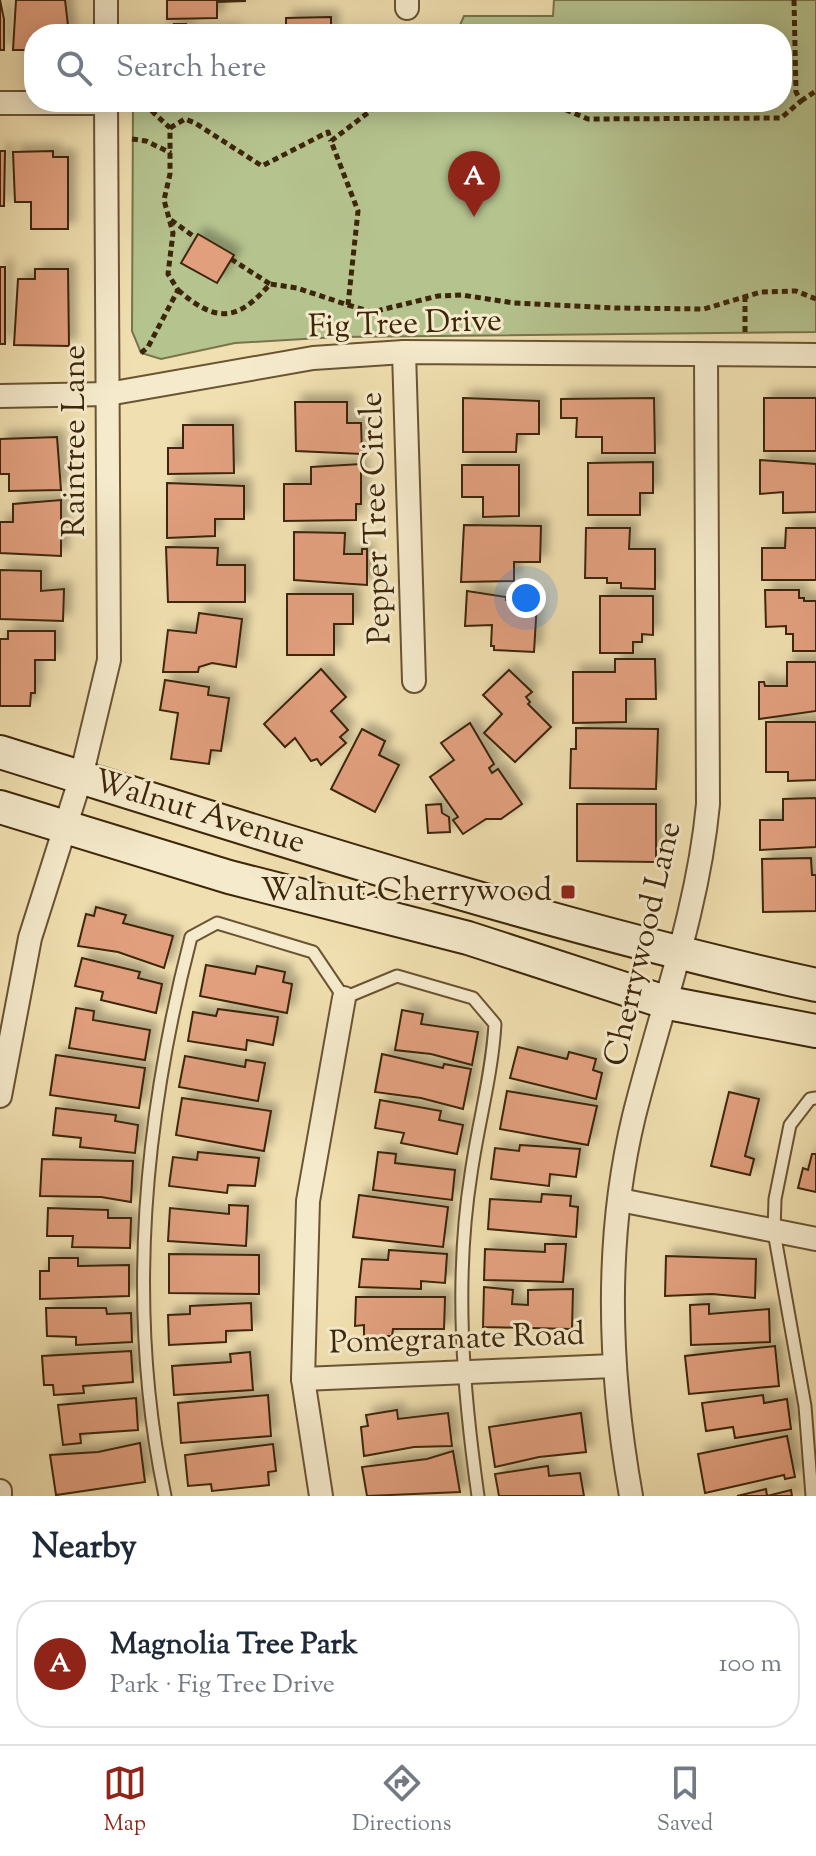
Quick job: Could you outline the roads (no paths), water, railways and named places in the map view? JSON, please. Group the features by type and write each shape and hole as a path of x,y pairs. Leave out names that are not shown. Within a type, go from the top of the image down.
{"main road":[{"name":"Walnut Avenue","path":"0,752 680,955 816,985"},
{"name":"Walnut Avenue","path":"0,807 229,877 468,938 668,1003 816,1031"}],"street":[{"path":"106,0 106,24"},
{"path":"0,103 24,103"},
{"name":"Raintree Lane","path":"0,1096 30,938 81,777 109,660 106,112"},
{"name":"Fig Tree Drive","path":"0,396 108,394 261,365 404,352 816,355"},
{"name":"Pepper Tree Circle","path":"404,352 414,681"},
{"name":"Cherrywood Lane","path":"631,1496 613,1366 620,1200 634,1118 668,1003 703,857 708,804 706,355"},
{"path":"321,1496 303,1379 308,1201 344,998"},
{"path":"620,1200 816,1239"},
{"name":"Pomegranate Road","path":"303,1379 613,1366"}],"lane":[{"path":"165,1496 144,1373 147,1168 177,992 191,937 217,923 313,952 344,998 397,976 473,998 495,1024 493,1060 470,1175 466,1221 464,1370 478,1496"},
{"path":"812,1496 805,1406 774,1232 775,1199 790,1125 810,1099 816,1098"}],"place":[{"name":"Magnolia Tree Park","path":"474,217"},
{"name":"Walnut-Cherrywood","path":"568,892"}]}
